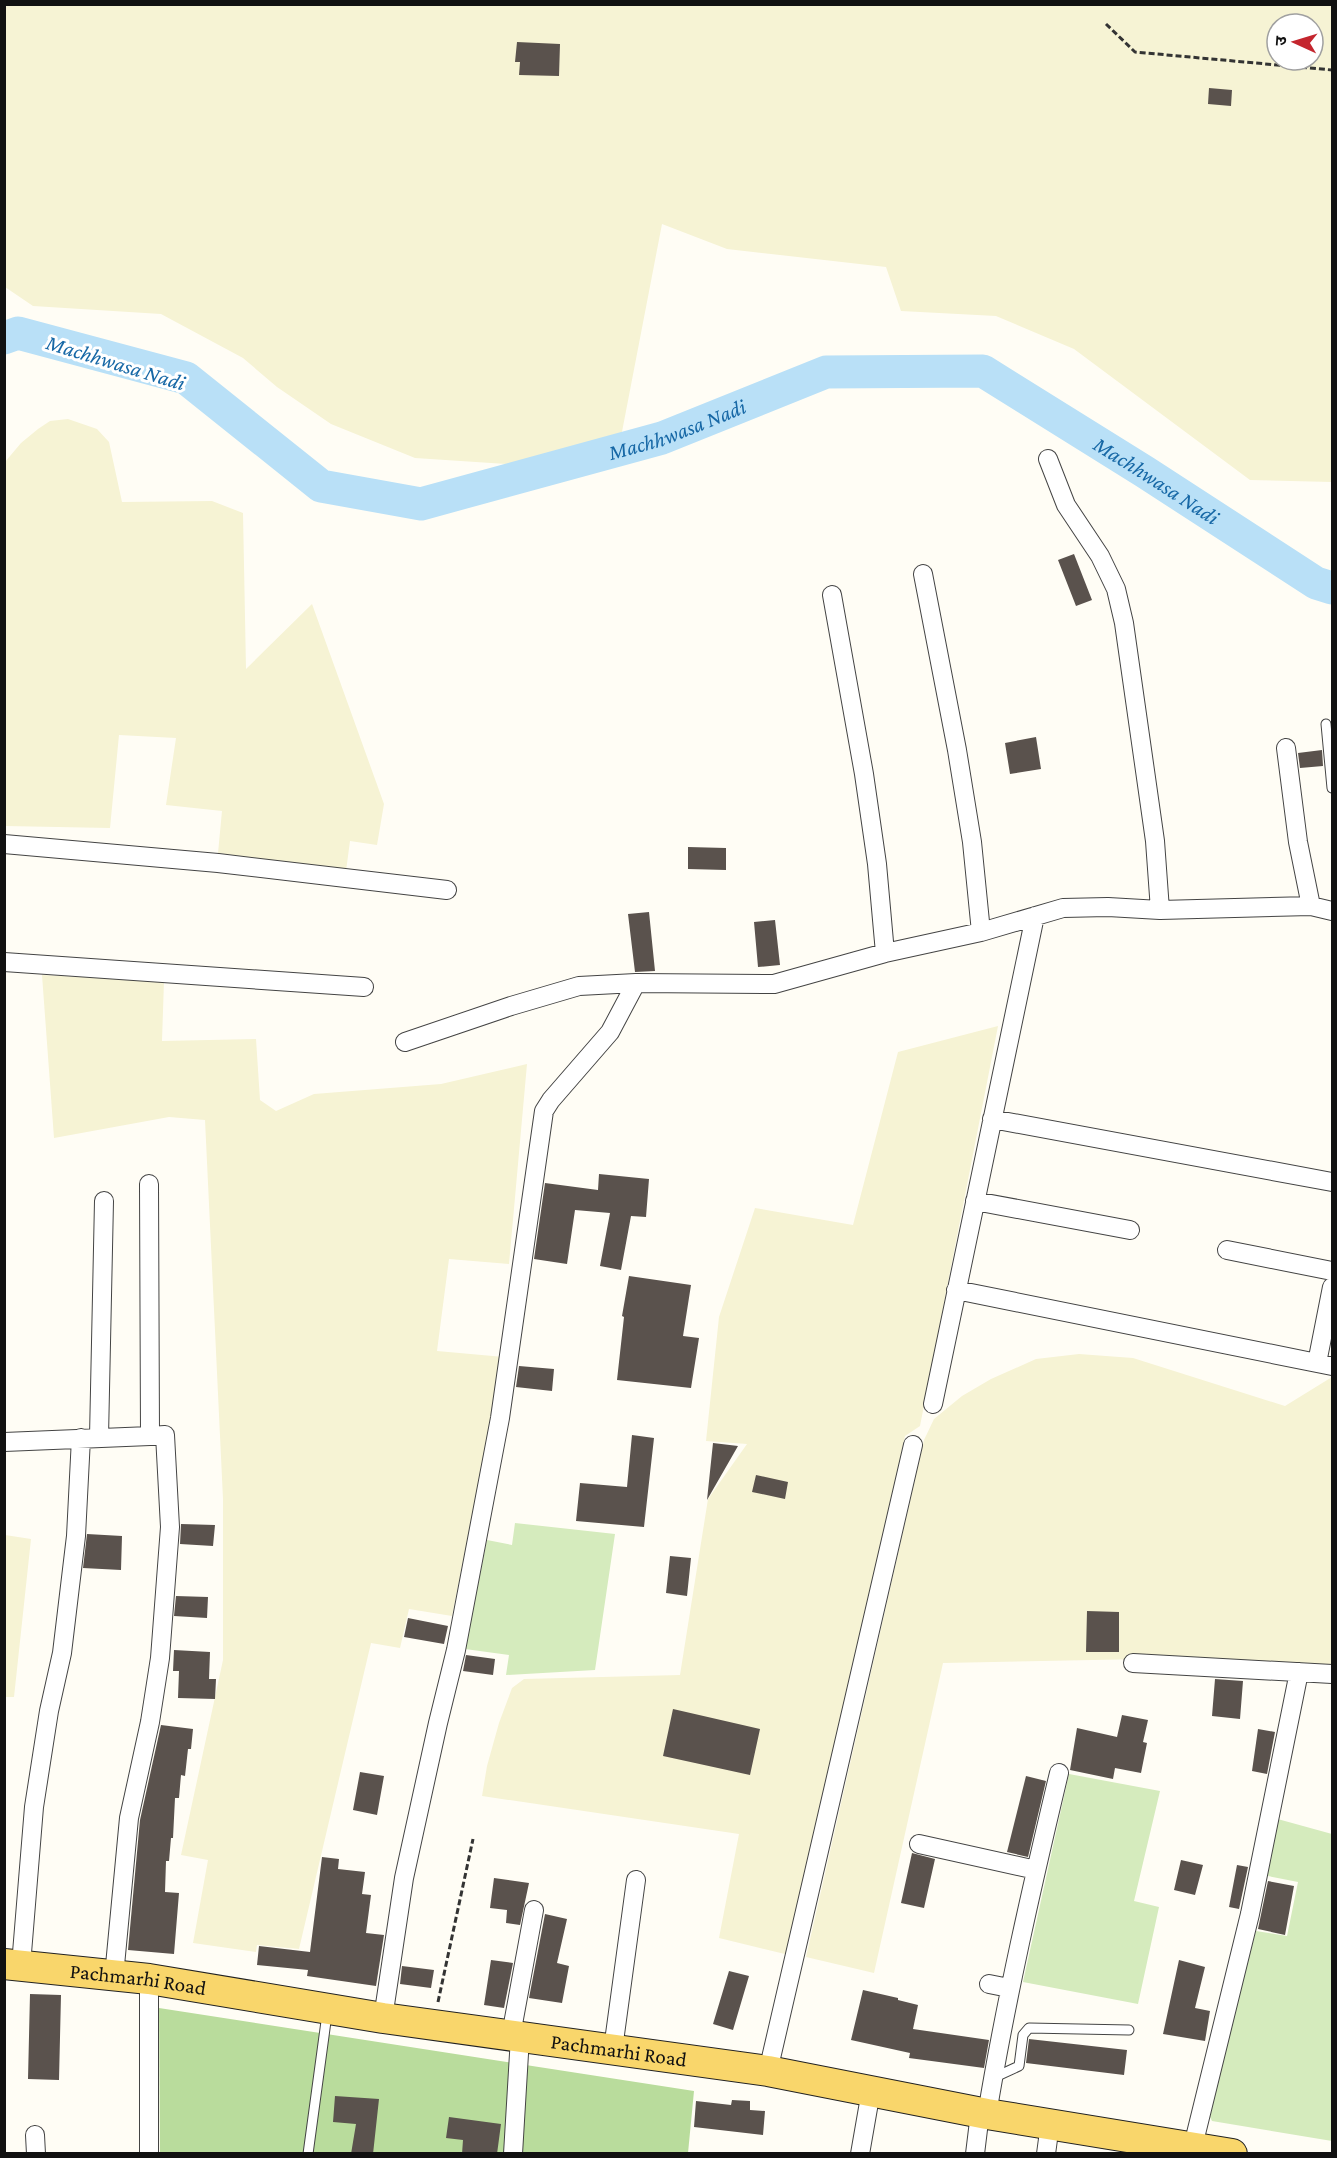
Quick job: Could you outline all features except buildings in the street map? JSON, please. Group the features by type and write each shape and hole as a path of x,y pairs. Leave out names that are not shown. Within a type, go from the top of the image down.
{"main road":[{"name":"Pachmarhi Road","path":"13,1965 149,1979 383,2018 768,2071 1050,2124 1123,2145 1232,2154"}],"street":[{"path":"1048,459 1066,505 1100,556 1116,589 1124,623 1155,841 1160,910"},
{"path":"923,574 972,842 981,932"},
{"path":"832,596 864,774 885,953"},
{"path":"1286,748 1298,842 1311,906"},
{"path":"4,844 218,863 447,890"},
{"path":"405,1042 579,986 636,983 774,984 885,953 981,932 1063,908 1160,910 1311,906 1332,911"},
{"path":"933,1404 1035,916"},
{"path":"4,962 364,987"},
{"path":"383,2018 404,1878 456,1650 492,1462 544,1111 550,1100 610,1032 636,983"},
{"path":"992,1119 1332,1182"},
{"path":"149,1184 150,1436"},
{"path":"13,1965 34,1808 62,1653 75,1536 90,1437 104,1201"},
{"path":"975,1201 1130,1230"},
{"path":"1227,1250 1332,1271"},
{"path":"956,1290 1325,1365 1332,1287"},
{"path":"4,1442 165,1435 170,1527 160,1658 150,1722 129,1818 114,1976"},
{"path":"768,2071 912,1445"},
{"path":"1133,1663 1332,1674"},
{"path":"1191,2151 1250,1914 1299,1672"},
{"path":"975,2154 993,2078 1009,1988 1059,1773"},
{"path":"919,1844 1036,1870"},
{"path":"613,2049 636,1880"},
{"path":"513,2154 515,2036 534,1910"},
{"path":"149,1979 149,2154"},
{"path":"989,1984 1009,1988"},
{"path":"860,2154 871,2091"},
{"path":"1046,2154 1050,2124"},
{"path":"35,2135 36,2154"}],"lane":[{"path":"1326,724 1332,788"},
{"path":"308,2154 327,2009"},
{"path":"993,2078 1019,2066 1023,2035 1029,2028 1129,2030"}],"path":[{"path":"1106,24 1135,52 1332,70"},
{"path":"434,2025 473,1839"}],"shaded area":[{"path":"4,5 1332,5 1332,482 1250,480 1074,349 996,316 901,311 886,267 727,249 662,224 621,437 599,452 562,460 520,465 415,458 331,424 277,387 243,358 161,314 33,306 5,287"},
{"path":"68,419 97,429 109,442 122,502 212,501 243,513 246,669 312,604 384,804 377,845 350,841 346,871 218,853 222,811 166,805 176,738 119,735 110,828 5,826 5,462 21,443 38,429 50,421"},
{"path":"42,975 164,981 162,1041 256,1039 260,1100 276,1111 314,1094 441,1084 527,1064 509,1264 449,1259 437,1351 504,1357 452,1616 409,1609 400,1648 371,1643 299,1949 257,1945 256,1952 193,1943 208,1860 181,1855 223,1660 223,1499 205,1120 169,1117 54,1138"},
{"path":"998,1026 920,1426 905,1436 789,1955 719,1938 739,1834 482,1796 487,1766 499,1723 512,1688 524,1679 680,1675 708,1499 747,1444 706,1441 719,1317 755,1208 853,1225 898,1052"},
{"path":"1079,1354 1133,1358 1285,1406 1332,1377 1332,1670 1196,1658 943,1663 874,1973 806,1957 924,1440 934,1419 962,1396 991,1379 1036,1359"},
{"path":"5,1535 31,1539 14,1697 5,1697"}],"green space":[{"path":"515,1523 615,1534 595,1670 506,1675 509,1655 465,1649 487,1540 512,1545"},
{"path":"1069,1774 1160,1791 1134,1901 1159,1907 1138,2004 1023,1982"},
{"path":"1274,1818 1332,1834 1332,2141 1212,2121 1210,2117 1256,1931 1287,1936 1298,1882 1263,1875"},
{"path":"159,2008 694,2091 688,2153 160,2153"}],"waterway":[{"name":"Machhwasa Nadi","path":"4,338 18,333 186,378 321,486 421,504 662,438 826,372 983,371 1145,472 1316,583 1332,588"}]}
